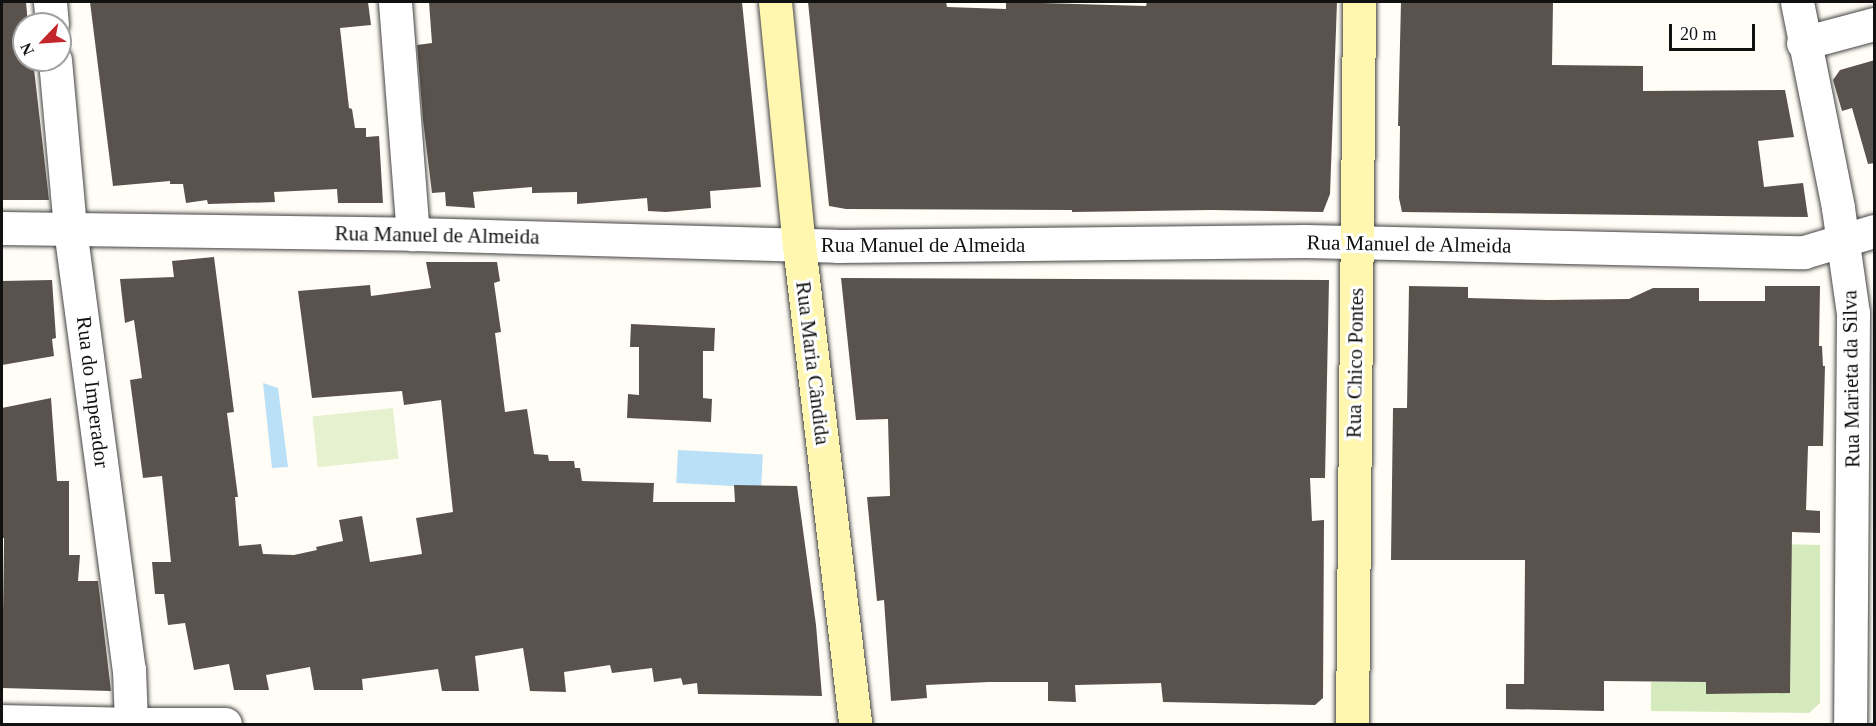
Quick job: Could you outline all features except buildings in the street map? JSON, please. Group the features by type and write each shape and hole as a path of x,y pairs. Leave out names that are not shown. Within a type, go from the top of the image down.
{"main road":[{"name":"Rua Maria Cândida","path":"775,2 799,245 843,602 855,724"},
{"name":"Rua Chico Pontes","path":"1352,724 1359,2"}],"street":[{"path":"395,2 413,234"},
{"name":"Rua Marieta da Silva","path":"1797,2 1803,43 1843,239 1853,313 1850,724"},
{"path":"1803,43 1875,24"},
{"name":"Rua do Imperador","path":"56,72 70,229 129,669 131,724"},
{"name":"Rua Manuel de Almeida","path":"2,228 413,234 799,245 1357,243 1804,252 1875,231"},
{"path":"1853,313 1875,359"},
{"path":"2,721 225,724"}],"green space":[{"path":"393,408 398,459 318,467 312,416"},
{"path":"1607,540 1820,545 1820,703 1809,713 1651,711 1651,682 1706,682 1706,694 1790,693 1791,557"}],"water":[{"path":"263,383 278,388 288,467 272,468"},
{"path":"678,450 763,454 761,487 676,483"}]}
